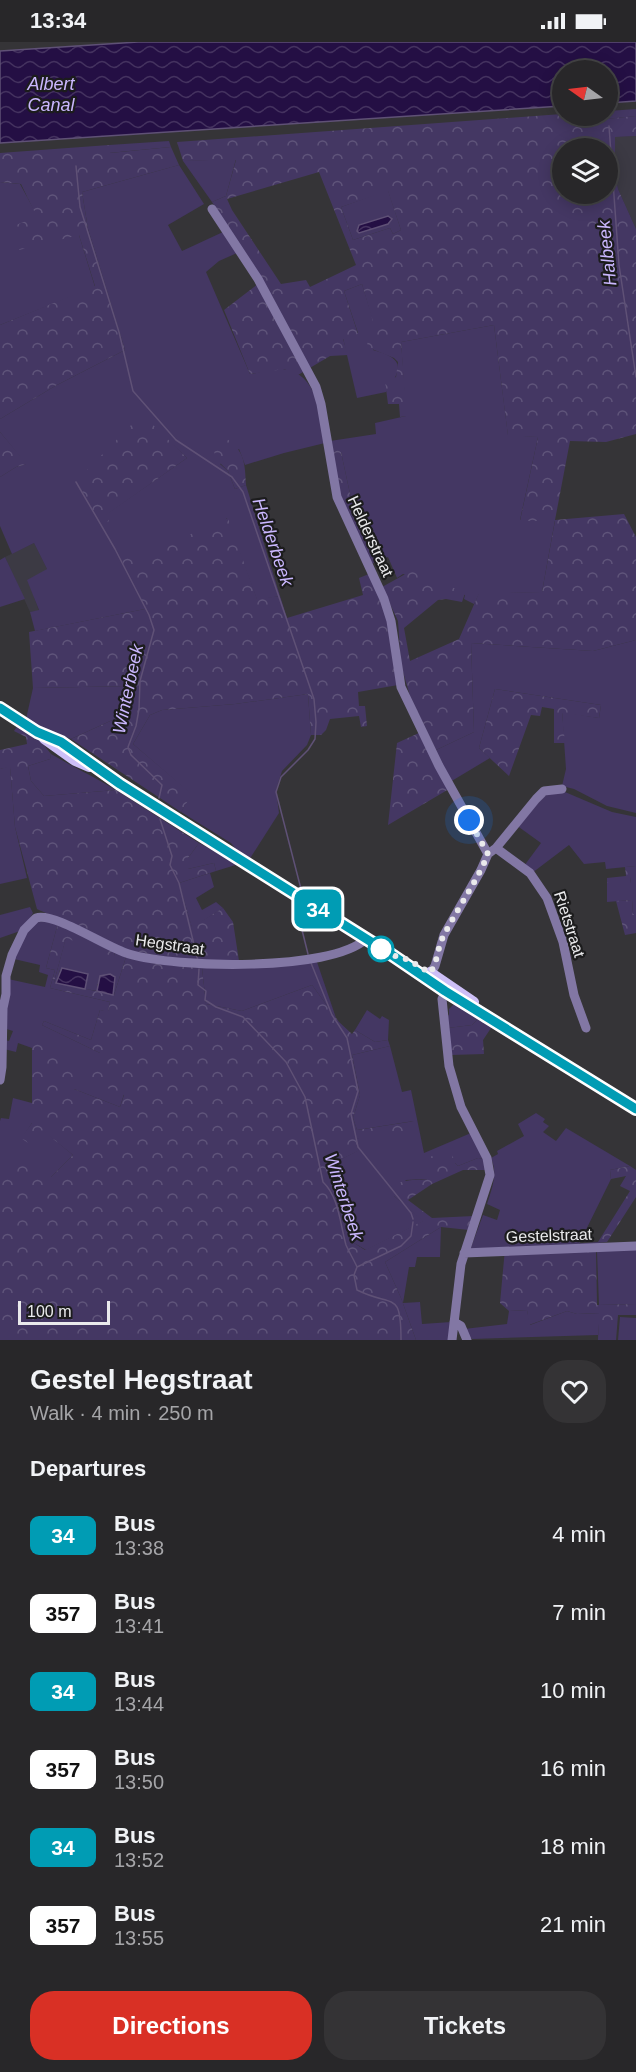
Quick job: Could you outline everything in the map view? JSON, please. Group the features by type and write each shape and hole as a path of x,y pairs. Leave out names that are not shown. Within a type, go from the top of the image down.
{"main road":[{"path":"0,708 75,761 101,772 636,1109"}],"street":[{"name":"Helderstraat","path":"212,209 258,279 316,387 337,497 384,599 391,621 401,687 440,766 492,851"},
{"path":"428,976 435,965 444,935 492,851 536,799 544,792 562,789"},
{"name":"Rietstraat","path":"492,851 530,873 548,898 563,942 574,995 586,1028"},
{"name":"Hegstraat","path":"0,1080 2,1067 1,1008 6,994 6,976 12,955 29,924 41,916 59,922 126,954 150,960 205,965 316,959 353,948 366,939"},
{"path":"447,988 442,999 449,1066 454,1087 489,1167 488,1186 464,1253 452,1340"},
{"name":"Gestelstraat","path":"464,1253 636,1246"},
{"path":"453,1322 461,1326 466,1340"}],"shaded area":[{"path":"636,136 636,229 618,189 618,138 615,137"},
{"path":"34,543 47,569 34,597 39,611 30,612 5,557"}],"green space":[{"path":"636,109 636,116 618,118 618,110"},
{"path":"552,115 552,126 618,126 618,118 636,116 636,136 552,138 552,204 618,204 618,189 636,229 636,434 606,442 570,441 555,520 624,514 636,537 636,640 593,651 471,643 474,732 436,750 410,696 401,665 398,621 382,587 411,571 465,593 462,602 438,600 404,628 410,661 459,639 479,593 542,592 555,521 520,521 538,437 508,436 494,325 401,342 407,416 400,417 399,404 388,404 385,381 396,377 398,362 394,358 367,347 368,338 376,332 362,284 344,291 358,334 343,339 348,355 330,356 298,375 284,369 250,374 224,310 263,280 212,202 226,196 236,160 183,161 177,142","holes":["319,172 356,265 310,287 306,280 281,284 227,199","388,191 401,230 393,234 390,228 353,240 341,207"]},
{"path":"169,141 171,147 109,153 109,145"},
{"path":"109,145 110,153 171,147 179,165 82,192 88,229 125,350 55,386 0,419 0,325 95,286 79,235 19,250 13,226 37,217 21,184 0,182 0,153"},
{"path":"236,159 226,196 212,202 183,161"},
{"path":"179,165 204,204 168,225 182,251 223,232 237,253 219,261 206,272 250,374 275,369 295,372 304,378 316,397 325,443 245,465 239,449 220,464 228,471 235,489 246,485 280,596 257,600 227,518 145,609 35,631 30,612 39,610 27,580 47,569 34,543 12,554 0,526 0,477 26,464 0,432 0,419 55,386 125,350 88,229 82,192","holes":["172,444 187,458 105,515"]},
{"path":"0,182 20,184 38,217 79,235 95,287 0,325"},
{"path":"388,190 401,230 393,234 390,228 353,240 341,207"},
{"path":"362,284 377,332 373,350 395,360 398,370 386,392 357,398 343,338 358,333 344,291"},
{"path":"494,325 508,435 538,437 520,520 555,520 542,592 479,594 474,604 464,599 465,595 403,574 397,578 388,557 371,564 349,519 355,517 341,452 332,453 330,441 376,434 375,423 406,416 401,342"},
{"path":"142,414 187,458 106,515 109,521 100,527 77,480"},
{"path":"0,432 27,464 16,467 0,477"},
{"path":"227,439 241,454 244,465 246,485 235,489 228,471 216,459 214,451"},
{"path":"338,450 341,452 355,517 349,519 343,506 332,453"},
{"path":"228,518 257,599 280,596 287,618 363,595 359,578 369,574 387,616 398,685 358,692 359,706 365,706 367,726 361,727 359,716 330,719 326,730 321,735 311,735 308,694 235,704 162,710 150,715 133,744 192,794 181,812 71,739 130,712 130,686 33,688 29,632 145,609 122,560 130,556 133,559"},
{"path":"5,557 25,599 0,607 0,560"},
{"path":"636,640 636,813 607,806 574,789 562,786 566,769 562,712 599,718 601,705 495,689 479,748 490,758 450,782 436,750 474,732 471,643 593,651"},
{"path":"130,686 130,712 71,739 26,719 33,688"},
{"path":"495,689 601,705 599,718 562,713 565,743 554,743 554,709 542,707 540,716 531,715 509,776 479,748"},
{"path":"308,694 311,735 307,745 282,771 276,790 279,813 249,860 231,843 181,812 191,794 133,744 150,715 162,710 235,704"},
{"path":"18,725 40,740 51,754 50,759 28,766 31,781 44,796 116,790 199,843 188,858 188,869 214,863 216,871 179,883 192,927 223,908 233,922 239,961 192,961 130,951 37,909 15,827 10,767 0,769 0,750 27,744 26,737 14,731"},
{"path":"421,732 449,789 388,825 397,743"},
{"path":"51,754 116,790 44,796 31,781 28,766 50,759"},
{"path":"10,766 15,827 27,878 0,884 0,769"},
{"path":"549,792 565,792 612,812 636,817 636,866 606,869 605,862 584,864 569,845 532,873 524,866 541,843 516,825"},
{"path":"199,843 239,864 216,871 214,863 188,869 188,858"},
{"path":"636,866 636,877 631,877 630,883 607,883 607,878 626,876 625,867"},
{"path":"210,873 214,887 196,898 202,910 216,902 223,908 192,928 179,883"},
{"path":"631,877 636,877 636,914 633,914 632,900 607,902 607,883 630,883"},
{"path":"632,900 633,914 636,914 636,933 625,935 616,901"},
{"path":"30,907 33,913 23,930 0,938 0,915"},
{"path":"35,921 58,923 46,968 55,970 50,988 110,1002 108,1012 100,1010 91,1040 44,1021 42,1025 100,1053 124,1094 120,1107 74,1089 32,1041 32,1048 18,1043 16,1052 4,1049 4,1040 9,1041 13,1031 3,1028 8,979 45,987 48,975 39,972 40,965 14,959 30,926"},
{"path":"58,923 115,951 114,957 66,938 54,982 114,995 126,957 152,963 202,968 206,1004 242,1011 312,985 339,1022 352,1034 355,1030 375,1042 388,1040 390,1046 352,1055 360,1095 353,1118 357,1130 415,1121 416,1129 357,1139 360,1150 328,1166 342,1219 354,1243 365,1250 423,1221 394,1196 393,1190 399,1183 405,1181 428,1179 425,1158 451,1151 458,1166 478,1158 485,1159 488,1170 463,1170 432,1184 408,1200 432,1218 474,1216 469,1230 441,1227 385,1262 416,1340 0,1340 0,1185 18,1149 51,1177 73,1155 42,1130 28,1143 21,1138 32,1123 32,1040 79,1066 74,1089 120,1107 124,1095 88,1080 100,1053 42,1025 44,1021 91,1040 100,1010 108,1011 110,1002 50,988 55,970 46,968"},
{"path":"66,937 114,956 115,951 126,957 114,995 114,990 97,984 97,991 85,989 88,974 60,970 56,983 54,982"},
{"path":"317,962 336,1018 312,985 242,1011 206,1004 202,968"},
{"path":"454,1004 480,1017 472,1025 448,1028 447,1016"},
{"path":"367,1010 380,1019 382,1016 389,1020 388,1040 375,1042 355,1030"},
{"path":"480,1017 493,1025 483,1040 484,1054 450,1055 448,1028 472,1025"},
{"path":"390,1046 402,1092 411,1090 424,1153 471,1133 485,1159 478,1158 458,1166 455,1163 428,1179 406,1180 394,1196 424,1221 366,1250 354,1243 342,1219 328,1166 359,1150 356,1139 414,1121 357,1130 353,1118 360,1095 352,1055"},
{"path":"13,1098 32,1103 32,1123 22,1138 42,1129 73,1155 51,1177 0,1185 0,1121 1,1118 9,1119"},
{"path":"536,1113 545,1119 543,1122 549,1126 543,1132 556,1141 566,1128 630,1166 610,1170 611,1179 579,1244 470,1250 483,1215 497,1220 500,1210 487,1204 494,1175 491,1158 498,1154 497,1151 524,1136 518,1124"},
{"path":"630,1166 636,1170 636,1197 607,1242 598,1243 596,1251 597,1305 636,1304 636,1315 618,1315 616,1340 598,1340 599,1313 577,1314 567,1311 529,1325 527,1310 509,1311 500,1303 505,1249 598,1242 630,1191 620,1186 626,1176 611,1179 610,1170"},
{"path":"441,1227 440,1257 417,1257 415,1267 409,1267 403,1303 420,1302 422,1324 451,1322 449,1340 416,1340 385,1262"},
{"path":"636,1249 636,1304 599,1305 597,1251"},
{"path":"527,1310 530,1325 567,1311 577,1314 600,1313 598,1335 472,1339 464,1329 507,1324 509,1311"},
{"path":"620,1317 636,1318 636,1340 618,1340"}],"water":[{"name":"Albert Canal","path":"138,42 636,42 636,101 618,102 618,60 552,60 552,107 0,143 0,51"},
{"path":"388,216 392,219 388,224 359,233 357,231 359,225"},
{"path":"62,968 88,974 85,989 56,983"},
{"path":"110,974 115,977 113,995 97,991 100,976"}],"waterway":[{"name":"Halbeek","path":"609,126 619,265 636,377"},
{"name":"Helderbeek","path":"76,166 80,207 119,332 133,391 176,440 232,477 243,492 314,699 315,739 308,750 281,777 276,792 301,889"},
{"name":"Winterbeek","path":"76,482 115,549 149,615 154,630 140,681 136,726 128,747 131,755 162,785 159,798"},
{"name":"Winterbeek","path":"160,819 172,856 170,865 179,883 198,961"},
{"name":"Helderbeek","path":"295,902 308,954"},
{"name":"Helderbeek","path":"311,963 332,1015 347,1038 358,1091 351,1114 358,1147 411,1213 413,1219"},
{"name":"Winterbeek","path":"199,969 198,985 206,991 205,1000 216,1007 243,1017 286,1062 305,1097 323,1182 336,1203 346,1245 357,1267"},
{"name":"Helderbeek","path":"401,1340 401,1324 397,1307 387,1300 357,1290 354,1275 357,1267 401,1246 411,1236 413,1222"}],"bus line":[{"name":"34","path":"0,708 37,732 61,742 101,772 392,955 445,991 636,1109"}],"route":[{"path":"381,949 379,947 392,955 409,960 430,973 432,971 444,935 488,854 469,820"}]}
